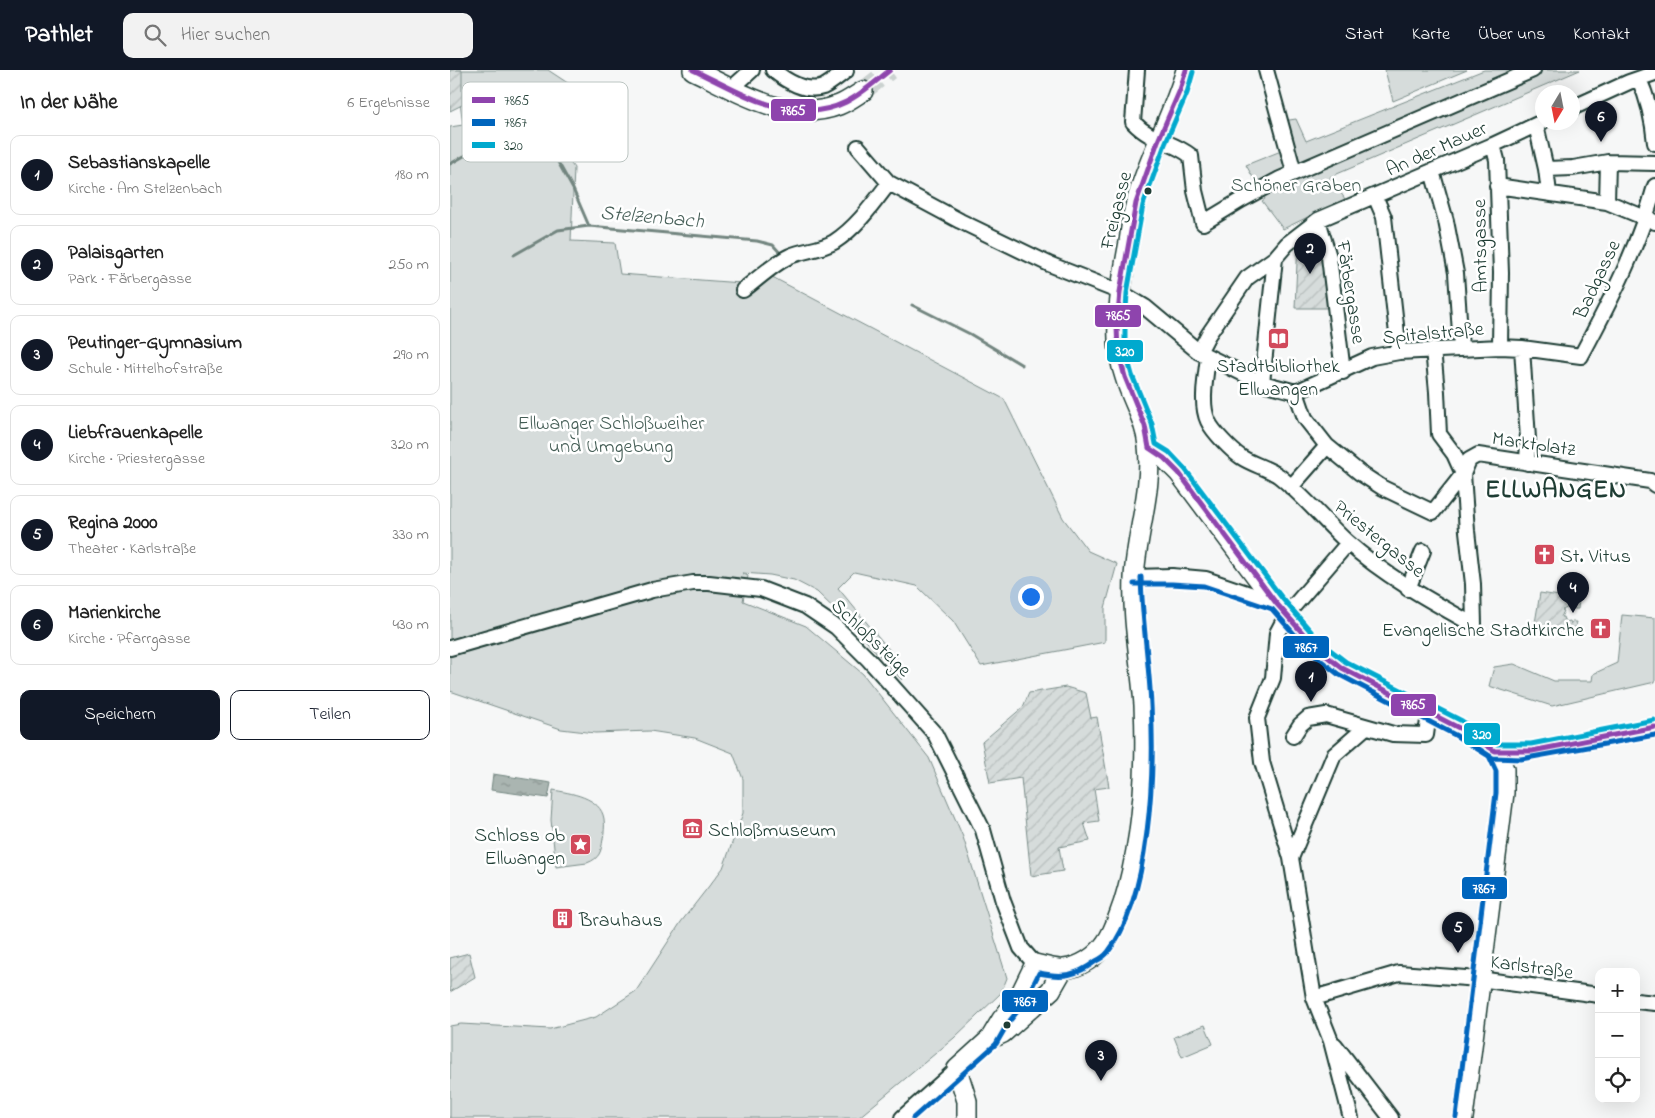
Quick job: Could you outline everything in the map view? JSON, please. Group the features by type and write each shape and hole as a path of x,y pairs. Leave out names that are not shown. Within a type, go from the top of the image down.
{"street":[{"path":"693,70 778,108 802,112 822,110 840,105 862,91"},
{"path":"732,88 752,70"},
{"path":"773,70 782,78 802,88 822,87 846,71"},
{"path":"1137,70 1133,122 1142,132 1158,141 1181,148 1191,156 1195,192 1203,223 1294,172 1533,70"},
{"name":"Freigasse","path":"1148,448 1145,426 1125,377 1118,351 1117,328 1120,292 1136,203 1158,141 1170,117 1186,70"},
{"path":"1266,70 1294,172"},
{"path":"1580,105 1655,72"},
{"path":"1639,79 1654,130 1655,143"},
{"name":"An der Mauer","path":"1204,355 1208,335 1247,278 1275,258 1286,244 1318,220 1493,145 1535,125"},
{"path":"1540,130 1549,193"},
{"name":"Amtsgasse","path":"1493,145 1497,160 1501,273 1500,346"},
{"path":"858,147 889,183 1049,264 1120,292 1144,307 1204,355 1262,383 1296,392 1305,418 1327,446 1291,487"},
{"path":"1546,169 1573,168 1608,162 1655,163"},
{"path":"1607,202 1608,162"},
{"path":"1432,171 1446,221 1456,273 1461,348"},
{"path":"743,290 778,263 791,256 832,243 846,233 863,217 889,183"},
{"name":"Badgasse","path":"1580,356 1615,293 1650,220 1655,186"},
{"path":"1498,189 1549,193 1607,202 1650,220"},
{"path":"1375,196 1384,217 1399,352"},
{"name":"Färbergasse","path":"1318,220 1330,257 1343,372"},
{"path":"1262,383 1275,258"},
{"name":"Spitalstraße","path":"1296,392 1372,357 1399,352 1500,346 1580,356"},
{"path":"1522,348 1528,439 1527,463"},
{"path":"1433,349 1438,392 1439,434 1454,454 1463,474"},
{"name":"Priestergasse","path":"1204,355 1204,399 1208,421 1223,441 1241,457 1276,474 1348,543 1408,589 1474,625 1473,584 1463,474"},
{"name":"Marktplatz","path":"1327,446 1360,473 1383,488 1433,512 1463,474 1469,460 1478,455 1650,481 1655,485"},
{"path":"902,1118 990,1039 1002,1019 1018,999 1035,964 1063,969 1080,964 1094,955 1106,943 1117,922 1131,877 1144,775 1144,705 1135,616 1134,577 1148,470 1148,448"},
{"path":"1148,448 1164,458 1179,473 1281,608 1315,647 1342,668 1476,738 1495,751 1504,770 1504,793 1479,979 1463,1118"},
{"path":"1348,543 1281,608 1273,678 1257,718 1262,762 1291,858 1314,998 1331,1041 1351,1118"},
{"path":"1408,589 1423,551"},
{"path":"1134,577 1172,576 1206,579 1281,608"},
{"name":"Schloßsteige","path":"450,648 652,590 693,583 761,589 805,606 836,627 869,660 935,734 983,830 1003,901 1021,948 1035,964"},
{"path":"1294,736 1300,725 1308,718 1326,715 1393,734 1426,735 1430,713"},
{"path":"1291,858 1334,755 1366,727"},
{"path":"1495,751 1532,751 1655,727"},
{"path":"990,1039 1003,1033 1051,990 1063,969"},
{"name":"Karlstraße","path":"1314,998 1399,973 1479,979 1595,995"},
{"path":"1640,1001 1655,1003"},
{"path":"1331,1041 1391,1118"},
{"path":"957,1069 967,1102 967,1118"}],"green space":[{"path":"450,70 462,70 462,105 450,111"},
{"name":"Ellwanger Schloßweiher und Umgebung","path":"456,70 548,70 566,82 462,82 462,117"},
{"path":"1385,70 1467,70 1393,101"},
{"name":"Schöner Graben","path":"1484,70 1580,70 1545,85 1535,85 1535,89 1330,177 1345,199 1283,229 1262,201 1265,199 1246,165 1291,147 1283,121 1296,119 1306,141"},
{"name":"Ellwanger Schloßweiher und Umgebung","path":"462,125 462,162 570,162 574,168 571,241 615,243 620,274 741,283 759,270 1004,399 1063,518 1088,551 1117,564 1105,608 1105,642 981,666 953,621 917,586 854,572 838,588 906,670 902,680 855,629 817,592 794,580 770,575 742,573 748,576 743,601 806,626 863,674 929,758 963,837 1007,978 1001,993 954,1038 858,1118 450,1118 450,1026 461,1024 550,1029 596,1017 636,991 681,922 723,868 743,813 743,779 733,753 695,738 650,731 595,733 561,729 450,691 450,127"},
{"path":"1316,225 1330,308 1295,308 1298,240"},
{"path":"1540,593 1579,599 1578,609 1574,609 1573,606 1569,608 1568,606 1562,610 1564,611 1561,617 1563,617 1565,622 1570,621 1571,624 1576,622 1574,635 1534,629"},
{"path":"1622,615 1655,618 1655,682 1552,706 1489,686 1494,667 1514,664 1554,681 1592,681 1593,674 1617,663"},
{"path":"1066,687 1086,693 1091,718 1097,717 1109,787 1094,789 1099,821 1084,823 1090,841 1059,847 1063,871 1031,876 1021,778 990,783 982,742 1023,707 1029,693"},
{"path":"553,790 584,797 602,812 604,834 601,848 597,857 587,863 556,867 551,820"},
{"path":"469,953 475,977 450,992 450,958"},
{"path":"1205,1025 1213,1044 1182,1057 1174,1037"}],"water":[{"path":"493,774 551,783 548,798 491,790"}],"waterway":[{"name":"Stelzenbach","path":"450,164 462,157"},
{"name":"Stelzenbach","path":"558,162 573,189 589,226 757,241 773,245 782,255"},
{"path":"514,255 558,230 589,226"},
{"name":"Stelzenbach","path":"912,305 970,334 1022,365"}],"tunnel":[{"path":"863,91 890,70"}],"transit line":[{"name":"7865","path":"693,70 748,97 787,109 807,111 826,109 846,102 890,70"},
{"name":"7865","path":"1186,70 1136,203 1120,292 1117,327 1118,351 1125,377 1145,426 1149,448 1164,458 1179,473 1276,603 1315,647 1342,668 1459,728 1495,751 1532,751 1655,727"},
{"name":"320","path":"1193,72 1187,93 1165,144 1143,205 1127,293 1125,350 1132,375 1152,424 1156,444 1169,452 1185,469 1282,598 1320,642 1346,662 1462,721 1497,744 1531,744 1654,720"},
{"name":"7867","path":"913,1118 996,1044 1008,1023 1024,1003 1039,973 1062,975 1082,970 1107,953 1122,929 1133,900 1141,868 1147,834 1152,764 1151,705 1141,577"},
{"name":"7867","path":"1134,584 1204,586 1272,609 1310,652 1338,674 1455,735 1489,756 1496,771 1496,793 1456,1117"},
{"name":"7867","path":"1467,741 1493,758 1521,759 1655,735"}],"place":[{"name":"Marienkirche","path":"1601,142"},
{"name":"Palaisgarten","path":"1310,274"},
{"name":"Stadtbibliothek Ellwangen","path":"1278,339"},
{"name":"St. Vitus","path":"1544,555"},
{"name":"Liebfrauenkapelle","path":"1573,613"},
{"name":"Evangelische Stadtkirche","path":"1600,629"},
{"name":"Sebastianskapelle","path":"1311,702"},
{"name":"Schloßmuseum","path":"692,829"},
{"name":"Schloss ob Ellwangen","path":"581,845"},
{"name":"Brauhaus","path":"563,919"},
{"name":"Regina 2000","path":"1458,953"},
{"name":"Peutinger-Gymnasium","path":"1101,1081"}],"district":[{"name":"ELLWANGEN","path":"1556,488"}]}
